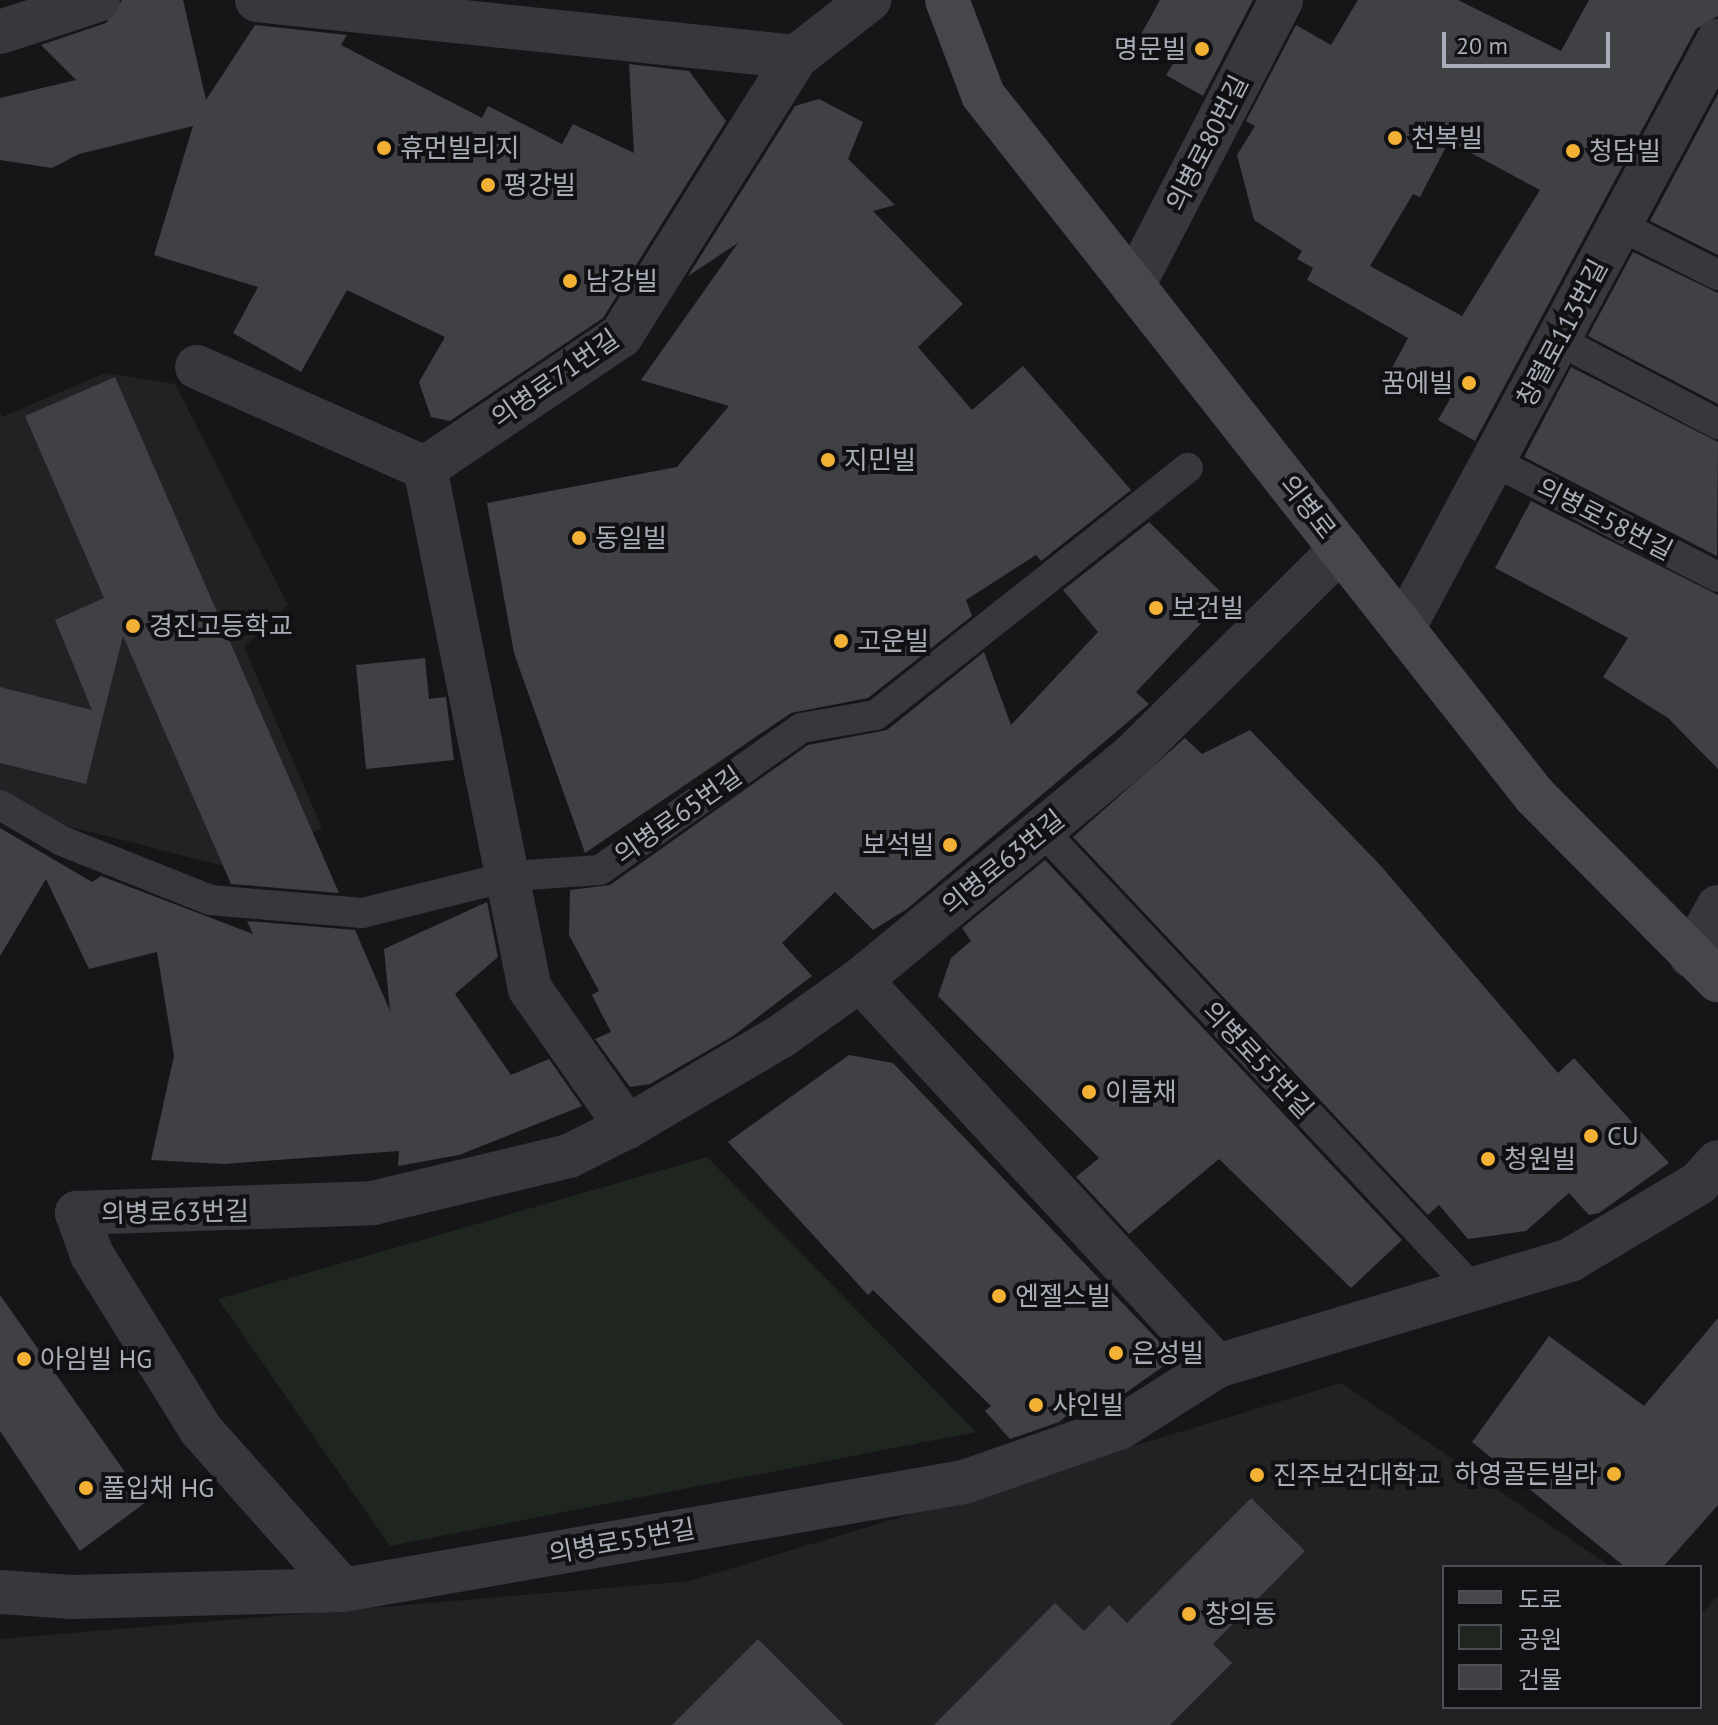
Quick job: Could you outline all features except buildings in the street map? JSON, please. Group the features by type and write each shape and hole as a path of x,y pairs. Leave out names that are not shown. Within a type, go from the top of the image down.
{"street":[{"path":"0,32 98,0"},
{"path":"257,0 796,57"},
{"name":"의병로71번길","path":"425,468 621,336 796,57 869,0"},
{"name":"의병로","path":"947,0 983,95 1341,549 1405,625 1534,795 1704,968"},
{"name":"의병로80번길","path":"1133,286 1281,0"},
{"name":"창렬로113번길","path":"1405,625 1718,41"},
{"path":"197,367 425,468 511,876 530,989 627,1127"},
{"name":"의병로63번길","path":"343,1590 201,1430 92,1255 77,1213 373,1203 569,1156 627,1127 780,1037 860,980 1133,755 1341,549"},
{"path":"1704,968 1718,907"},
{"path":"860,980 1217,1366"},
{"name":"의병로55번길","path":"0,1592 86,1597 343,1590 964,1482 1121,1427 1217,1366 1570,1260 1699,1183 1718,1162"}],"lane":[{"path":"1619,225 1718,275"},
{"path":"1558,340 1718,424"},
{"name":"의병로58번길","path":"1493,461 1718,577"},
{"name":"의병로65번길","path":"0,805 62,841 210,900 362,913 511,876 600,870 801,728 876,715 1188,468"},
{"name":"의병로55번길","path":"1042,830 1473,1289"}],"shaded area":[{"name":"경진고등학교","path":"105,373 175,384 288,605 244,647 322,828 236,869 0,809 0,412 2,417"},
{"name":"진주보건대학교","path":"1341,1383 1608,1565 1442,1565 1442,1709 1702,1709 1702,1613 1718,1596 1718,1725 0,1725 0,1639 690,1581"}],"green space":[{"path":"707,1157 976,1432 390,1546 218,1299"}],"place":[{"name":"명문빌","path":"1202,49"},
{"name":"천복빌","path":"1395,138"},
{"name":"휴먼빌리지","path":"384,148"},
{"name":"청담빌","path":"1573,151"},
{"name":"평강빌","path":"488,185"},
{"name":"남강빌","path":"570,281"},
{"name":"꿈에빌","path":"1469,383"},
{"name":"지민빌","path":"828,460"},
{"name":"동일빌","path":"579,538"},
{"name":"보건빌","path":"1156,608"},
{"name":"경진고등학교","path":"133,626"},
{"name":"고운빌","path":"841,641"},
{"name":"보석빌","path":"950,845"},
{"name":"이룸채","path":"1089,1092"},
{"name":"CU","path":"1591,1136"},
{"name":"청원빌","path":"1488,1159"},
{"name":"엔젤스빌","path":"999,1296"},
{"name":"은성빌","path":"1116,1353"},
{"name":"아임빌 HG","path":"24,1359"},
{"name":"샤인빌","path":"1036,1405"},
{"name":"하영골든빌라","path":"1614,1474"},
{"name":"진주보건대학교","path":"1257,1475"},
{"name":"풀입채 HG","path":"86,1488"},
{"name":"창의동","path":"1189,1614"}]}
